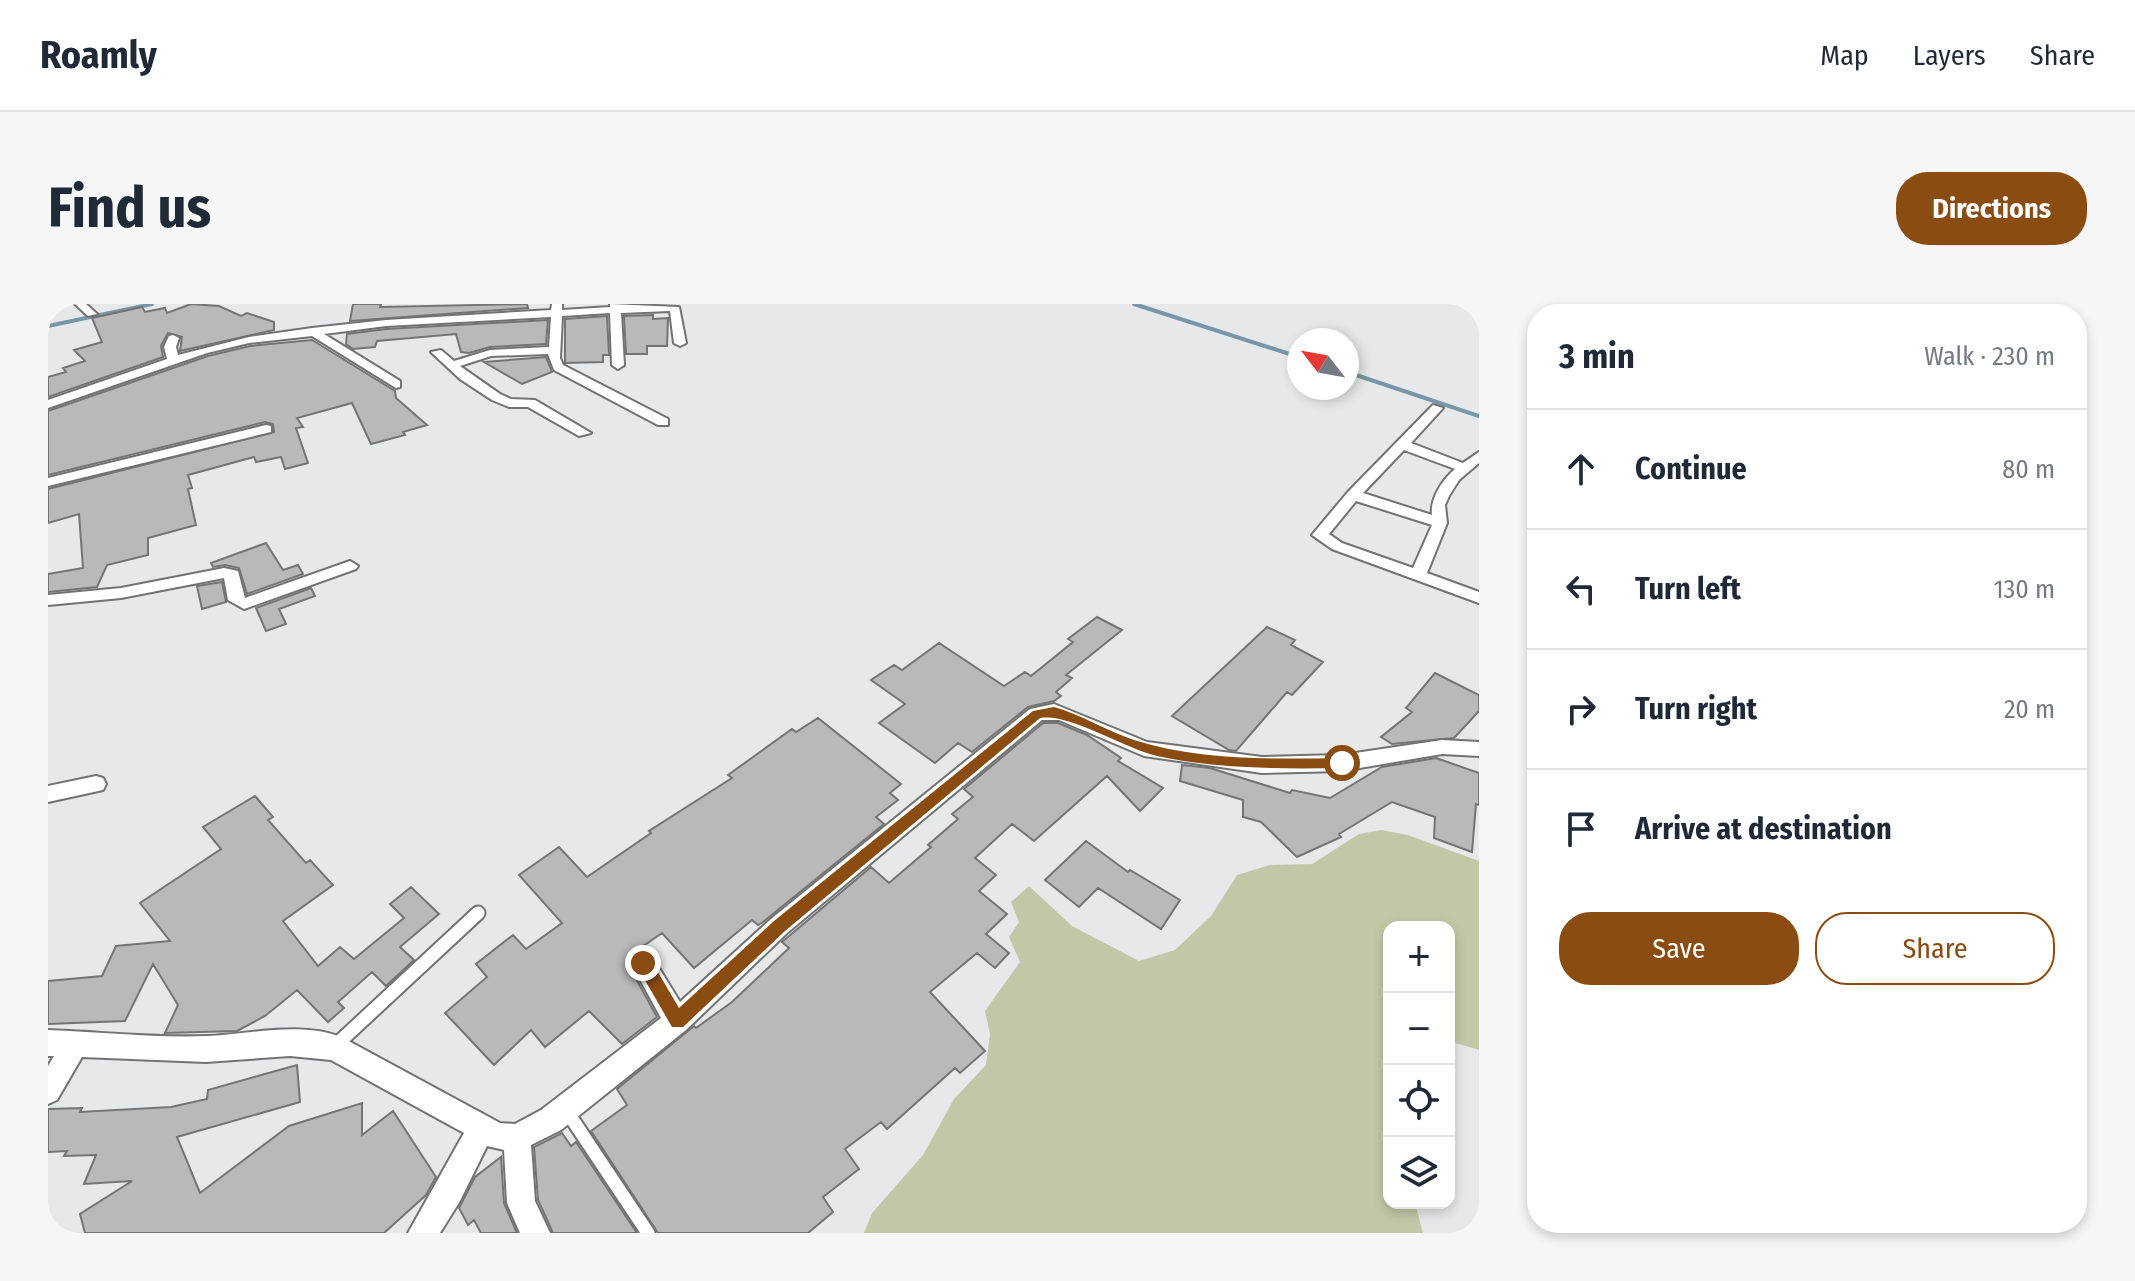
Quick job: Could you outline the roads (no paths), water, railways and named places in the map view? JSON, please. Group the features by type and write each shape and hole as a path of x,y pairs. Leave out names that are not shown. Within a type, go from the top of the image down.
{"street":[{"path":"80,304 92,314"},
{"path":"458,318 463,304"},
{"path":"48,404 226,344 387,318 458,318 506,309 668,306 675,309 680,343"},
{"path":"615,307 618,365"},
{"path":"557,308 554,358 563,371 663,422"},
{"path":"312,331 396,384"},
{"path":"173,338 170,347 173,360"},
{"path":"452,365 490,353 554,350"},
{"path":"437,352 504,402 531,403 584,433"},
{"path":"1437,408 1321,532 1323,539 1479,598"},
{"path":"48,482 266,429"},
{"path":"1404,445 1464,468"},
{"path":"1418,576 1440,523 1438,505 1442,496 1454,477 1479,456"},
{"path":"1353,495 1440,523"},
{"path":"48,600 121,593 228,573 233,577 236,600 244,604 350,566"},
{"path":"48,1043 206,1049 290,1043 334,1047 497,1136 517,1138 565,1109 677,1021 779,926 1037,714 1054,711 1144,749 1262,765 1342,763 1442,747 1479,749"},
{"path":"48,794 96,784"},
{"path":"643,963 677,1021"},
{"path":"48,1091 74,1046"},
{"path":"423,1233 450,1191 482,1126"},
{"path":"517,1138 521,1203 535,1233"}],"lane":[{"path":"334,1047 478,913"},
{"path":"565,1109 648,1233"}],"waterway":[{"path":"48,326 152,304"},
{"path":"1134,304 1287,353"},
{"path":"1359,376 1479,416"}]}
